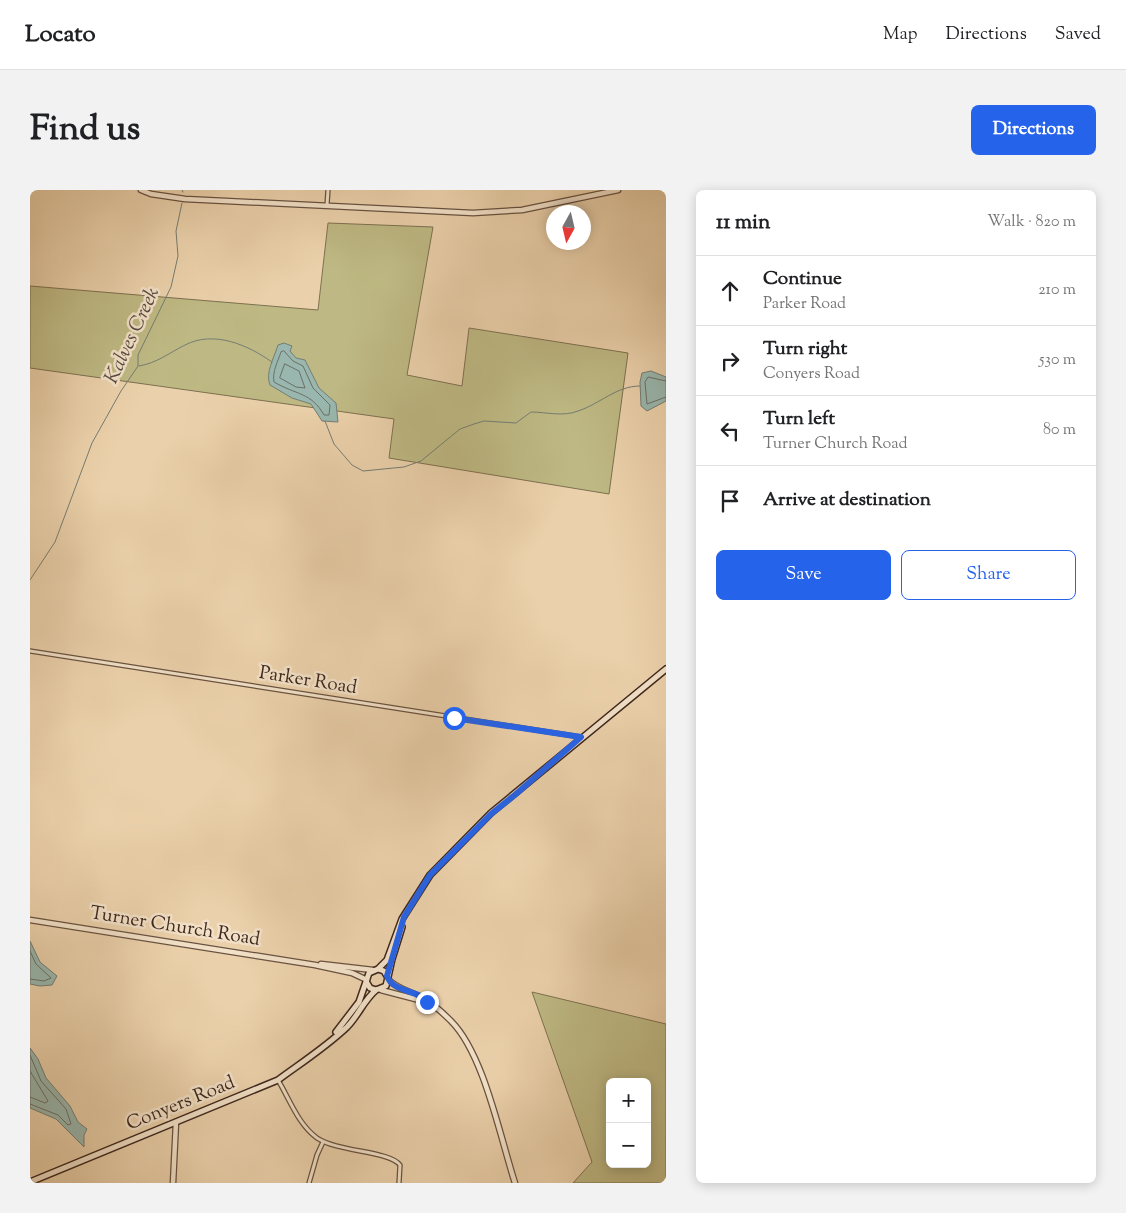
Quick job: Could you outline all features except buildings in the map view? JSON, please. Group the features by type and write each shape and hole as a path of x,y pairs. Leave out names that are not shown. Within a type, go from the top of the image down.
{"main road":[{"path":"404,917 386,986 378,990 370,988 367,981 386,960 404,917 430,875 491,814 581,737 666,669"},
{"path":"376,970 384,971 388,978"},
{"name":"Conyers Road","path":"333,1038 356,1008 367,981"},
{"name":"Conyers Road","path":"30,1182 278,1080 307,1060 353,1020 378,990"}],"street":[{"path":"141,190 151,194 185,199 327,204 414,212 473,213 518,210 587,193 618,190"},
{"path":"327,204 328,190"},
{"name":"Parker Road","path":"30,651 581,737"},
{"name":"Turner Church Road","path":"30,920 315,965 352,973 367,981"},
{"name":"Turner Church Road","path":"315,965 376,970"},
{"path":"388,978 395,986 421,997 456,1026 473,1052 515,1183"},
{"path":"378,990 427,1002"},
{"path":"278,1080 304,1126 323,1142 345,1150 384,1156 398,1161 400,1165 399,1183"},
{"path":"173,1183 176,1122"},
{"path":"309,1183 323,1142"}],"shaded area":[{"path":"328,223 433,227 407,375 462,386 469,328 628,353 609,494 389,458 394,419 30,368 30,286 318,310"},
{"path":"532,992 666,1024 666,1183 573,1183 592,1162"}],"water":[{"path":"284,343 292,346 290,351 296,358 305,360 319,388 336,403 338,422 322,421 311,404 292,398 270,385 271,365 278,345"},
{"path":"651,371 666,377 666,401 647,411 641,406 640,382 642,373"},
{"path":"30,941 40,962 57,976 52,985 40,986 30,984"},
{"path":"30,1048 38,1059 46,1078 70,1106 78,1122 87,1129 84,1135 84,1147 56,1119 30,1108"}],"waterway":[{"name":"Kalves Creek","path":"30,580 55,542 92,443 121,391 138,366 138,355 171,287 178,256 176,231 182,203"},
{"path":"139,366 157,360 185,345 207,339 219,339 242,345 272,362"},
{"path":"325,421 334,444 352,465 363,471 404,467 421,461 460,429 474,424 484,421 516,423 531,412 572,413 623,389 640,386"}],"route":[{"path":"427,1002 421,997 395,986 387,976 405,920 404,917 412,902 430,875 491,814 581,737 454,718"}]}
